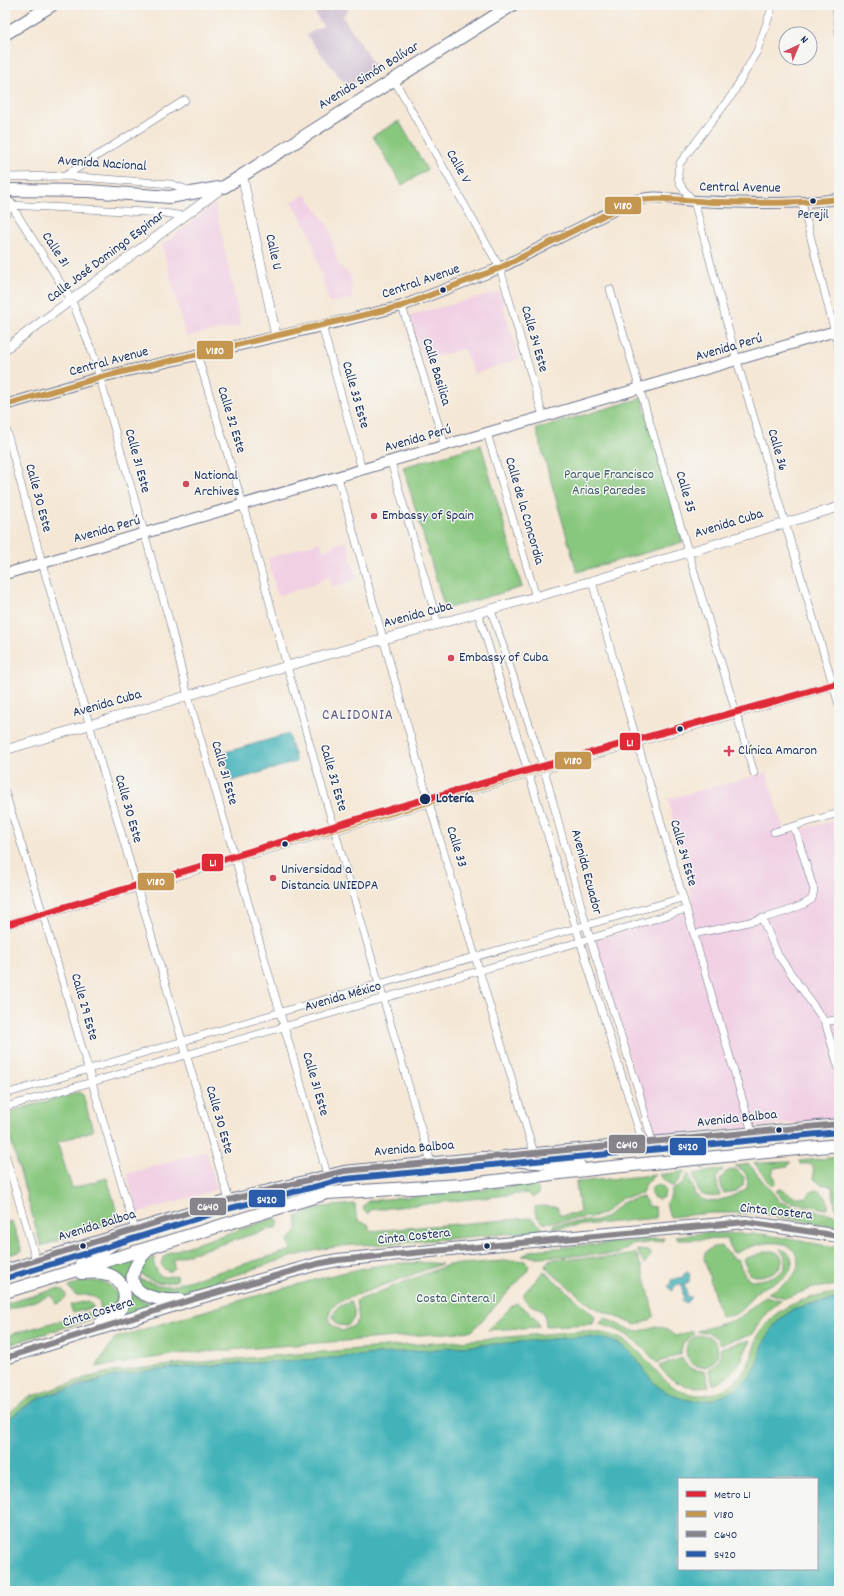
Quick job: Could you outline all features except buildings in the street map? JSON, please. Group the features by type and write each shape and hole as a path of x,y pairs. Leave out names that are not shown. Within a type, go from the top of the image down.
{"main road":[{"path":"5,34 52,5"},
{"name":"Avenida Simón Bolívar","path":"242,174 393,78 512,5"},
{"name":"Avenida Nacional","path":"5,190 88,191 170,197 224,186 242,174"},
{"name":"Central Avenue","path":"5,405 101,377 402,306 500,268 630,202 646,197 660,196 694,201 802,203 839,199"},
{"name":"Avenida Perú","path":"5,574 836,331"},
{"name":"Avenida Balboa","path":"5,1270 229,1200 344,1170 839,1124"},
{"path":"5,1292 225,1223 327,1193 462,1185 602,1168 839,1145"},
{"path":"478,1158 602,1168"},
{"name":"Cinta Costera","path":"5,1358 194,1299 317,1264 338,1260 746,1222 839,1236"},
{"path":"64,1274 135,1230"},
{"path":"152,1246 140,1258 133,1271 133,1281 139,1291 152,1298 194,1299"},
{"path":"64,1274 105,1273 115,1278 123,1288 125,1298 120,1309 89,1331"}],"street":[{"path":"694,201 682,190 678,181 677,172 680,163 732,95 757,51 773,5"},
{"path":"836,5 839,34"},
{"name":"Calle V","path":"393,78 500,268"},
{"path":"65,176 185,100"},
{"name":"Calle U","path":"242,174 276,336"},
{"name":"Avenida Nacional","path":"5,177 65,176 171,184 195,193"},
{"name":"Calle José Domingo Espinar","path":"5,349 72,301 224,186"},
{"name":"Calle 36","path":"694,201 737,361 785,522 836,684 839,705"},
{"path":"802,203 836,331 839,349"},
{"name":"Calle 31","path":"6,207 164,213 184,216"},
{"name":"Calle 31","path":"6,207 72,301 101,377"},
{"name":"Calle 34 Este","path":"500,268 543,416"},
{"name":"Calle 35","path":"610,289 641,388 754,773"},
{"name":"Calle Basilica","path":"402,306 445,446"},
{"name":"Calle 33 Este","path":"322,326 362,470"},
{"name":"Calle 32 Este","path":"197,354 243,505 287,666 431,1162"},
{"name":"Calle 31 Este","path":"101,377 143,534 170,623 188,696 327,1174"},
{"name":"Calle 30 Este","path":"5,425 42,564 138,886 229,1200"},
{"name":"Calle de la Concordia","path":"487,433 536,597"},
{"path":"391,462 438,624"},
{"name":"Calle 33","path":"338,477 429,803 534,1153"},
{"name":"Avenida Cuba","path":"5,750 287,666 592,581 839,506"},
{"name":"Calle 34 Este","path":"592,581 682,898 687,909 752,1132"},
{"name":"Avenida Ecuador","path":"491,610 544,769 586,926 640,1095 648,1142"},
{"name":"Avenida Ecuador","path":"478,613 530,773 579,942 648,1142"},
{"path":"5,925 234,857 429,803 836,684"},
{"name":"Calle 29 Este","path":"5,792 43,914 135,1230"},
{"path":"774,832 839,813"},
{"path":"694,934 762,918 805,905 812,899 814,890 794,826"},
{"name":"Avenida México","path":"5,1094 183,1040 682,898"},
{"name":"Avenida México","path":"5,1107 590,939 687,909"},
{"path":"762,918 778,955 825,1022 839,1069"},
{"path":"825,1022 839,1019"},
{"path":"5,1154 36,1260"}],"shaded area":[{"path":"310,5 351,5 343,17 376,68 348,87 306,35 323,26"},
{"path":"306,194 330,229 338,264 351,276 352,299 329,303 309,230 291,202"},
{"path":"215,204 241,326 186,337 162,245"},
{"path":"499,292 519,359 474,374 464,349 424,360 410,315"},
{"path":"346,541 357,579 332,587 329,577 313,585 277,596 268,558 320,542 323,551 331,548 331,546"},
{"path":"767,773 785,834 839,819 839,1119 655,1137 593,941 695,910 668,799"},
{"path":"206,1151 217,1189 138,1213 127,1174"}],"green space":[{"path":"399,121 427,170 402,185 373,136"},
{"name":"Parque Francisco Arias Paredes","path":"642,398 683,542 577,572 536,429"},
{"path":"481,445 522,587 445,609 403,467"},
{"path":"79,1092 83,1095 93,1131 57,1142 72,1188 107,1178 119,1219 117,1222 41,1246 5,1119 5,1113"},
{"path":"839,1157 839,1211 836,1210 832,1186 821,1184 814,1179 813,1166 809,1164 800,1164 799,1161"},
{"path":"791,1162 788,1166 774,1168 772,1174 776,1183 772,1186 754,1163"},
{"path":"749,1164 780,1202 839,1216 839,1227 758,1213 710,1213 670,1217 666,1203 670,1198 672,1190 682,1185 687,1175 689,1174 695,1195 703,1200 720,1200 732,1196 747,1188 748,1180 746,1174 735,1166"},
{"path":"723,1169 716,1178 720,1196 707,1196 700,1193 694,1174"},
{"path":"733,1169 737,1170 744,1177 743,1185 736,1191 723,1193 720,1180 726,1172"},
{"path":"685,1171 675,1186 671,1186 659,1175"},
{"path":"655,1175 645,1185 642,1194 622,1198 603,1214 545,1223 540,1220 536,1214 535,1207 540,1206 557,1207 560,1215 580,1213 576,1182"},
{"path":"533,1184 539,1190 538,1194 532,1198 527,1193 370,1210 368,1214 363,1210 368,1201"},
{"path":"655,1185 661,1185 665,1189 665,1195 661,1199 655,1199 651,1195 651,1189"},
{"path":"781,1189 792,1196 806,1198 812,1191 816,1190 825,1196 828,1201 828,1207 825,1209 783,1200 777,1193 777,1190"},
{"path":"643,1197 649,1206 655,1207 656,1218 553,1228 554,1224 605,1218 623,1202"},
{"path":"355,1204 356,1215 359,1221 368,1224 370,1231 531,1218 543,1228 538,1231 376,1245 334,1247 292,1257 171,1295 151,1292 139,1285 139,1279 158,1285 171,1286 291,1250 288,1240 296,1230 296,1217 321,1207"},
{"path":"276,1218 279,1221 277,1227 173,1259 174,1268 170,1272 164,1269 161,1264 163,1258 170,1252"},
{"path":"12,1221 22,1251 5,1256 5,1223"},
{"path":"706,1233 762,1234 839,1248 839,1285 813,1288 785,1298 768,1293 785,1284 797,1270 798,1264 796,1255 792,1249 781,1243 768,1243 754,1246 736,1253 732,1252 727,1239 678,1240 676,1236"},
{"path":"664,1238 663,1241 631,1245 618,1254 537,1257 522,1256 534,1250"},
{"path":"722,1246 731,1257 738,1260 745,1275 752,1280 761,1280 771,1277 785,1268 785,1257 780,1249 790,1255 792,1259 791,1268 785,1277 764,1287 754,1294 738,1312 727,1316 720,1315 704,1258 705,1252 713,1247"},
{"path":"637,1250 648,1251 652,1254 644,1264"},
{"path":"769,1251 774,1251 781,1257 780,1268 761,1276 749,1274 743,1259"},
{"path":"634,1253 637,1255 646,1281 654,1316 650,1320 636,1325 593,1307 547,1269 546,1265 549,1260 553,1259 618,1257"},
{"path":"155,1257 154,1265 159,1275 165,1277 176,1275 177,1280 163,1283 149,1279 141,1274 141,1264"},
{"path":"135,1259 133,1292 143,1301 158,1305 121,1316 127,1291 98,1270"},
{"name":"Costa Cintera 1","path":"517,1260 525,1261 529,1265 527,1272 472,1331 178,1354 96,1367 115,1338 332,1275 368,1267 405,1263 442,1264 340,1301 331,1309 329,1318 333,1325 343,1331 355,1325 359,1319 356,1301 448,1265"},
{"path":"544,1271 595,1316 593,1324 546,1326 544,1313 542,1310 533,1306 524,1299 524,1293"},
{"path":"92,1281 108,1284 118,1297 113,1310 100,1316 100,1305 96,1298 87,1295 76,1296 69,1287 80,1282"},
{"path":"56,1289 62,1290 65,1293 66,1297 61,1302 56,1304 52,1295 5,1311 5,1304"},
{"path":"839,1293 839,1300 806,1305 791,1311 784,1316 777,1322 770,1332 757,1365 747,1380 732,1392 706,1401 686,1400 674,1396 664,1390 655,1384 627,1349 616,1342 599,1338 577,1337 332,1358 222,1364 149,1371 77,1385 42,1397 27,1405 5,1423 5,1416 27,1398 85,1378 111,1372 187,1363 582,1331 608,1334 623,1340 634,1348 669,1384 679,1390 691,1394 714,1394 728,1387 744,1371 751,1358 760,1332 769,1320 777,1313 786,1307 806,1299"},
{"path":"764,1297 782,1300 767,1312 751,1335 721,1344 711,1334 697,1331 738,1319"},
{"path":"88,1301 94,1307 73,1313 70,1305"},
{"path":"351,1302 354,1309 354,1318 347,1326 338,1325 333,1318 335,1311 342,1305"},
{"path":"517,1303 534,1316 539,1327 488,1330 514,1304"},
{"path":"94,1311 89,1320 5,1346 5,1336"},
{"path":"606,1318 631,1330 638,1331 656,1326 667,1330 675,1336 693,1331 694,1334 683,1343 680,1354 657,1363 638,1343 631,1338 617,1330 599,1324"},
{"path":"702,1335 713,1340 718,1351 713,1362 702,1367 691,1362 686,1351 691,1340"},
{"path":"750,1340 744,1355 732,1373 727,1378 713,1385 709,1370 720,1359 721,1348"},
{"path":"682,1358 686,1364 694,1370 705,1370 709,1386 694,1387 681,1384 669,1377 659,1366"}],"water":[{"path":"288,734 296,762 232,781 223,753"},
{"path":"687,1272 690,1273 689,1282 684,1284 688,1297 692,1297 686,1303 681,1300 684,1298 681,1284 676,1285 672,1291 668,1286 671,1283 671,1280 683,1277"},
{"path":"839,1300 839,1591 5,1591 5,1423 16,1413 42,1397 115,1376 174,1368 332,1358 577,1337 594,1337 616,1342 627,1349 636,1358 655,1384 669,1393 686,1400 706,1400 724,1395 740,1386 757,1365 765,1340 774,1326 793,1310 812,1304"}],"metro line":[{"name":"L1","path":"5,925 398,807 839,683"}],"transit line":[{"name":"V180","path":"5,405 101,377 402,306 500,268 630,202 651,199 672,199 760,203 808,202 839,199"},
{"name":"V180","path":"5,925 839,683"},
{"name":"C640","path":"5,1270 229,1200 344,1171 839,1124"},
{"name":"S420","path":"7,1278 231,1208 345,1179 839,1132"},
{"name":"C640","path":"5,1358 194,1299 317,1264 338,1260 746,1222 839,1236"}],"place":[{"name":"Perejil","path":"813,201"},
{"name":"National Archives","path":"186,484"},
{"name":"Embassy of Spain","path":"374,516"},
{"name":"Embassy of Cuba","path":"451,658"},
{"name":"Clínica Amaron","path":"729,751"},
{"name":"Lotería","path":"425,799"},
{"name":"Universidad a Distancia UNIEDPA","path":"273,878"}],"district":[{"name":"CALIDONIA","path":"358,716"}]}
